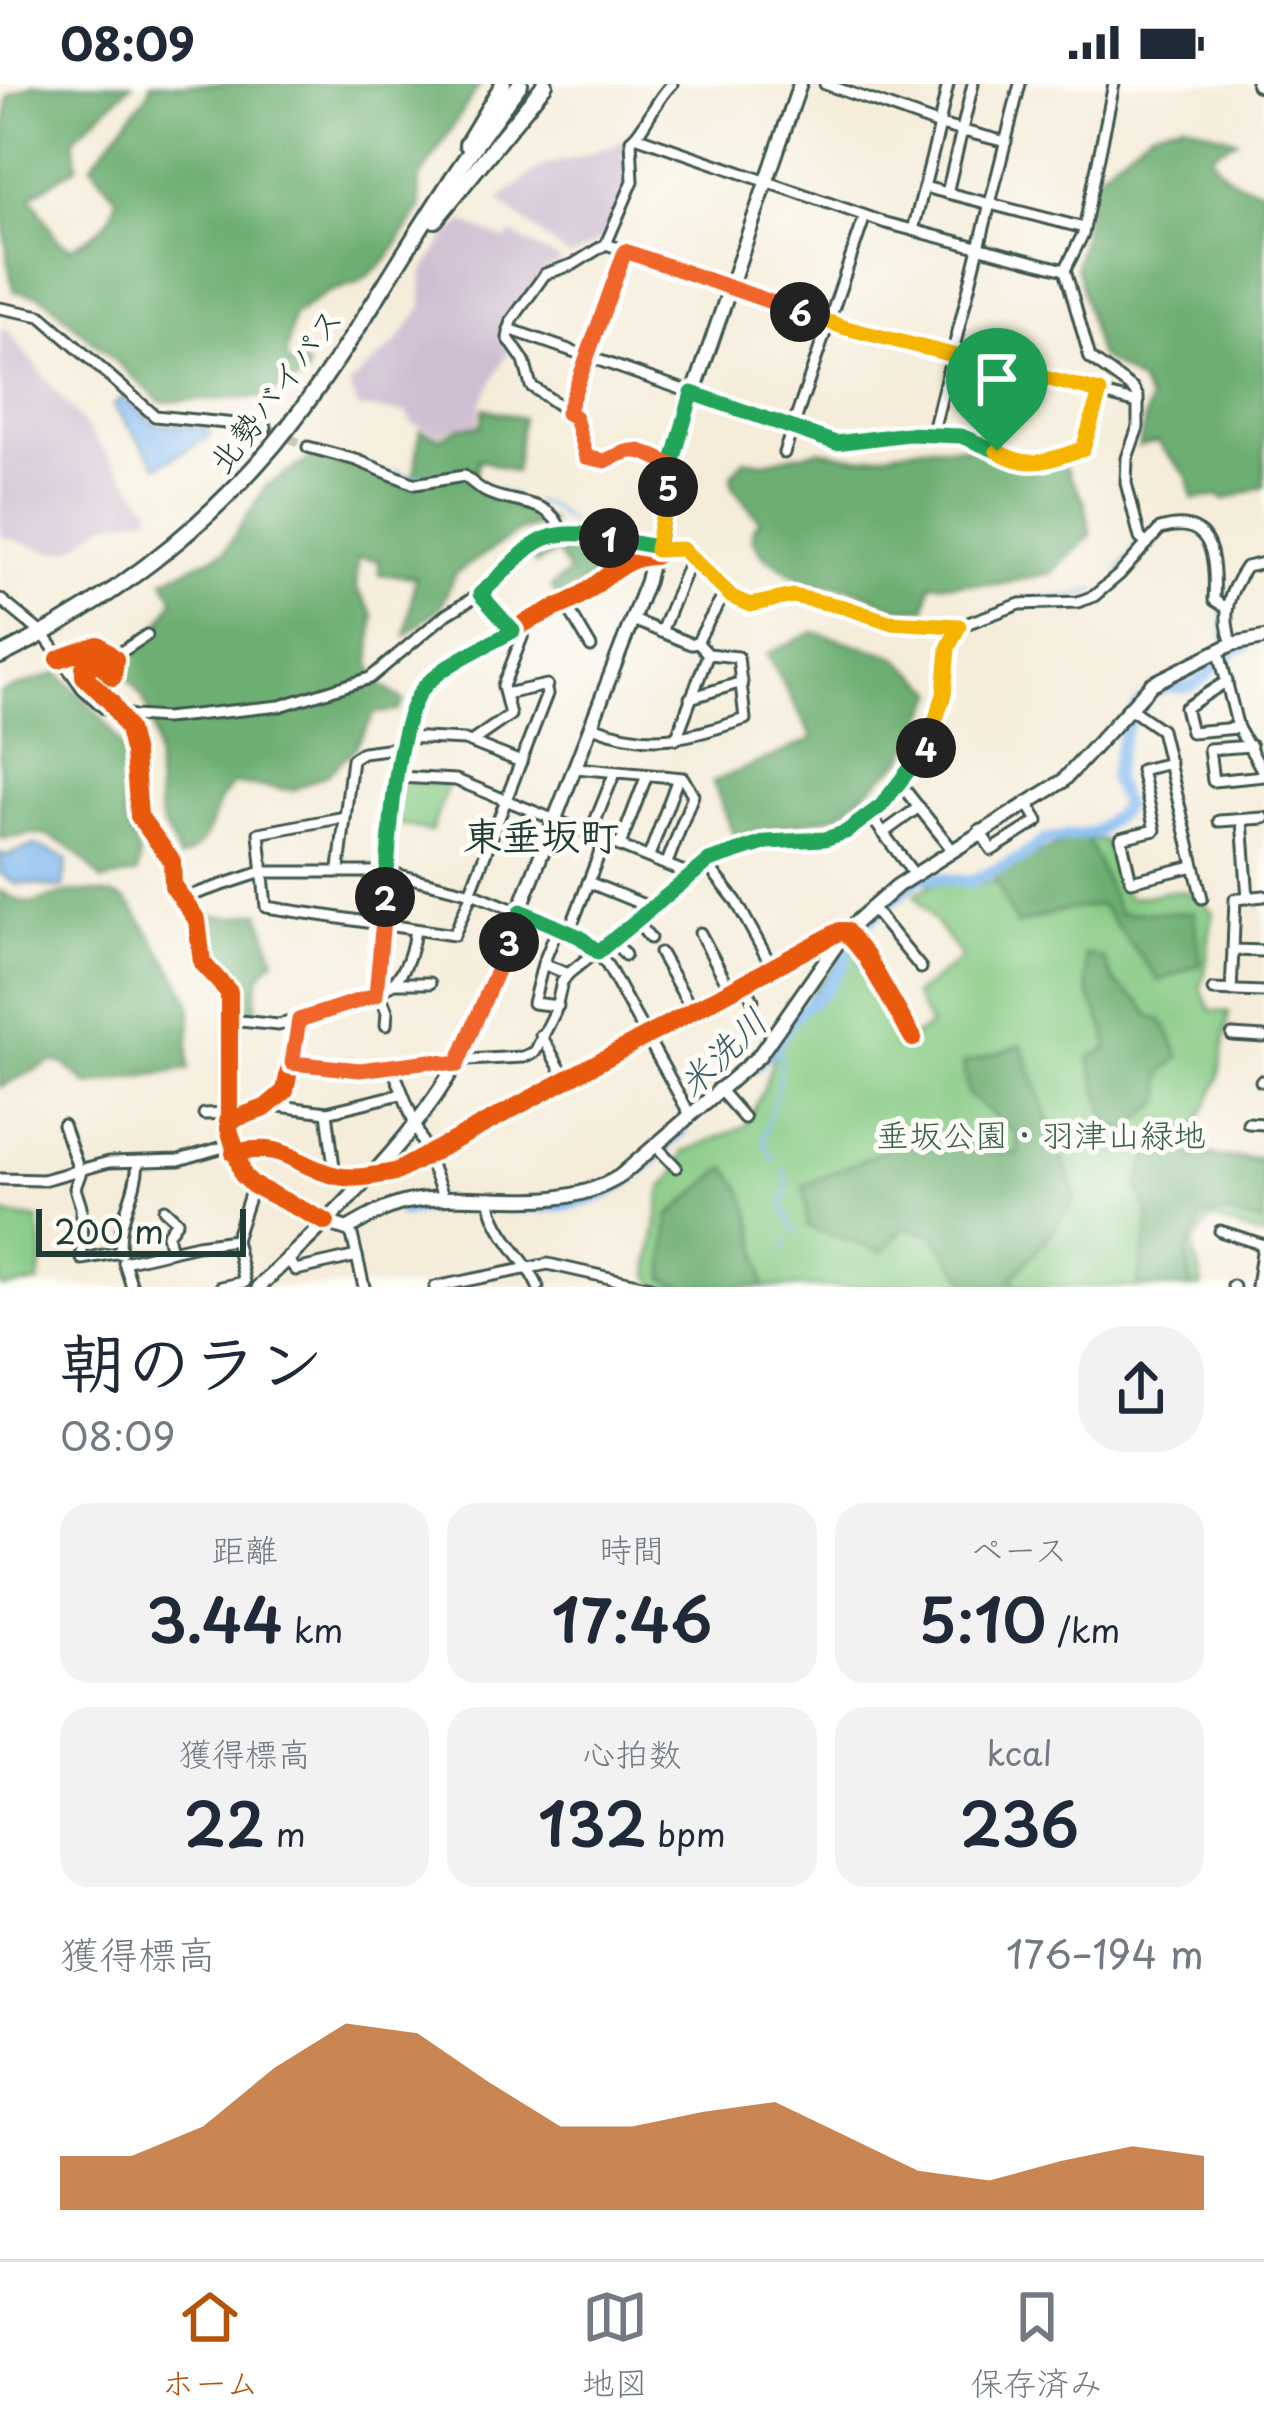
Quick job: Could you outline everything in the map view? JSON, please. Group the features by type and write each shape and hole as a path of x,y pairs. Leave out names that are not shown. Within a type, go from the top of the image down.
{"highway":[{"path":"392,273 503,84"},
{"name":"北勢バイパス","path":"0,656 44,635 142,571 245,477 303,407 520,84"},
{"path":"392,273 545,84"}],"main road":[{"path":"259,1287 415,1128 462,1062 633,620 656,551 692,393 800,84"},
{"path":"326,1222 347,1228 403,1203 444,1198 549,1201 600,1188 659,1150 689,1113 761,1059 850,936 914,873 1076,770 1152,684 1264,638"}],"street":[{"path":"606,244 633,181 632,140 672,84"},
{"path":"825,84 939,125 1006,142"},
{"path":"913,230 949,84"},
{"path":"947,193 973,84"},
{"path":"932,435 1020,84"},
{"path":"1114,84 1084,227 1065,270 1090,358 1133,388 1138,403 1138,427 1127,458 1126,482 1144,542"},
{"path":"638,136 866,217 1065,270"},
{"path":"924,187 1084,227"},
{"path":"784,453 866,217"},
{"path":"606,244 830,322 1138,403"},
{"path":"606,244 574,264 544,274 528,293 508,338 524,361 530,386 575,417 589,458 605,461 636,448 672,465"},
{"path":"567,413 625,251"},
{"path":"0,308 41,316 155,416 266,427"},
{"path":"509,329 836,443 908,434 961,436 1019,464 1085,448 1100,392"},
{"path":"308,447 416,484 464,476 484,492 550,511 562,532"},
{"path":"386,1025 387,1012 378,994 382,925 402,742 410,710 428,683 528,622 590,593 626,561 656,551 679,548 724,594 746,603 793,596 889,622 959,626 1027,602 1087,599 1111,584 1160,529 1189,527 1204,536 1213,556 1222,604 1227,681 1238,728 1251,746 1264,775 1213,782 1208,749 1251,746"},
{"path":"0,599 44,635 83,689 104,708 165,718 280,706 370,679 444,616 480,594 533,544 562,532 656,551"},
{"path":"661,632 691,558"},
{"path":"1222,604 1243,571 1264,563"},
{"path":"480,594 513,631"},
{"path":"698,643 724,594"},
{"path":"565,603 591,647"},
{"path":"592,726 618,736 676,740 745,719 738,656 708,653 698,643 633,620"},
{"path":"471,742 510,715 503,686 528,622"},
{"path":"292,1063 360,1070 535,1052 568,974 689,874 706,863 767,842 838,836 881,806 926,750 944,695 948,648 959,626"},
{"path":"147,635 115,665 113,677 100,663 84,668 84,676 117,712 132,741 139,817 172,861 173,886 200,926 202,963 230,992 228,1117 232,1149 243,1175 253,1185 326,1222"},
{"path":"59,658 98,645 115,665"},
{"path":"676,740 708,653"},
{"path":"1227,681 1185,708 1191,732 1238,728"},
{"path":"690,698 742,682"},
{"path":"345,817 259,832 266,907 454,935 547,685 505,694"},
{"path":"1133,710 1161,730 1202,898"},
{"path":"339,869 352,759 363,752 446,737 521,762"},
{"path":"1169,764 1141,770 1155,830 1121,838 1131,881 1194,866"},
{"path":"576,768 683,778 693,795 667,863"},
{"path":"590,834 614,772"},
{"path":"620,845 647,775"},
{"path":"398,777 452,778 689,874"},
{"path":"649,856 678,778"},
{"path":"905,790 951,848"},
{"path":"979,830 992,850 1038,821 1027,802"},
{"path":"883,833 919,807"},
{"path":"1220,821 1264,818"},
{"path":"1242,820 1247,898"},
{"path":"875,822 914,873"},
{"path":"558,1006 533,1004 543,964 588,882 605,839"},
{"path":"706,863 736,901 772,967"},
{"path":"192,895 262,872 388,872 471,893 563,929 598,952 689,1113"},
{"path":"588,882 649,907"},
{"path":"1232,991 1235,898 1264,896"},
{"path":"874,913 921,968"},
{"path":"634,919 650,938"},
{"path":"231,1020 278,1025 378,994 395,983 411,957 415,930"},
{"path":"700,934 730,989"},
{"path":"396,1172 772,967 850,936 913,1038"},
{"path":"612,938 625,955"},
{"path":"1233,950 1264,952"},
{"path":"660,953 692,1010"},
{"path":"543,964 568,974"},
{"path":"395,983 430,983"},
{"path":"745,984 753,1000"},
{"path":"1213,990 1263,992"},
{"path":"271,1105 286,1091 299,1020"},
{"path":"1232,1034 1264,1037"},
{"path":"541,1035 566,1079"},
{"path":"392,1066 444,1198"},
{"path":"721,1091 744,1118"},
{"path":"204,1114 228,1117 271,1105 327,1112 401,1094"},
{"path":"327,1112 335,1175"},
{"path":"1248,1123 1264,1124"},
{"path":"63,1125 81,1170 75,1188 81,1208 82,1259 235,1240"},
{"path":"0,1179 43,1180 109,1162 179,1160 261,1148 276,1149 335,1175 355,1178"},
{"path":"659,1150 676,1167"},
{"path":"132,1287 119,1230 137,1189 138,1162"},
{"path":"221,1287 245,1282 235,1240 253,1185"},
{"path":"490,1202 496,1222 529,1265 538,1287"},
{"path":"164,1208 177,1220 167,1234 171,1251"},
{"path":"347,1228 364,1287"},
{"path":"1220,1231 1263,1245 1257,1287"},
{"path":"287,1259 296,1270 357,1256"},
{"path":"435,1287 478,1282 529,1265 572,1267 650,1287"}],"shaded area":[{"path":"629,138 631,178 625,200 602,239 573,256 498,200 542,166"},
{"path":"464,222 506,240 512,234 563,262 546,269 511,320 510,348 481,403 478,425 459,425 439,434 412,423 407,413 358,408 349,385 398,341 422,306 423,273 447,235"},
{"path":"0,329 7,330 152,509 149,516 104,524 74,549 63,551 0,536"}],"green space":[{"path":"33,84 132,84 74,138 77,166 31,196 58,240 71,248 101,228 111,215 116,197 91,165 150,91 150,84 480,84 418,181 421,208 386,261 358,283 328,292 293,316 286,357 290,366 299,362 308,366 307,376 263,397 161,402 42,296 14,291 4,219 6,119 9,96"},
{"path":"1183,122 1237,140 1211,153 1215,161 1232,178 1264,189 1264,487 1224,500 1221,496 1193,499 1188,477 1157,442 1139,447 1149,401 1140,383 1098,355 1076,265 1095,176 1151,130"},
{"path":"484,408 522,418 515,472 479,459 473,484 551,521 519,531 455,574 441,606 406,635 415,577 379,574 379,560 358,558 356,588 374,615 370,663 378,683 404,701 398,711 375,713 355,748 326,775 293,790 234,784 219,803 201,843 179,859 160,817 151,719 145,701 118,669 118,658 154,634 174,599 164,580 225,551 266,486 315,456 400,486 413,486 420,430 440,438 460,427 481,426"},
{"path":"923,446 986,447 1033,472 1062,462 1085,503 1091,535 1051,573 996,584 931,583 926,608 901,609 851,588 807,583 764,556 752,539 760,521 733,487 731,476 744,459 765,462 819,450 862,458"},
{"path":"572,532 608,553 611,562 585,583 557,596 551,587 569,573 557,551 536,564 527,555"},
{"path":"814,632 895,656 937,692 904,758 839,815 734,836 713,782 813,739 767,654"},
{"path":"58,673 102,718 126,759 130,780 124,814 138,853 136,874 102,881 82,858 48,836 0,838 0,693"},
{"path":"401,782 448,784 431,832 396,823"},
{"path":"1085,833 1119,913 1194,912 1201,964 1159,981 1101,905 1016,925 993,874"},
{"name":"垂坂公園・羽津山緑地","path":"1103,840 1127,897 1181,891 1195,896 1214,913 1201,988 1211,1011 1229,1012 1219,1080 1193,1132 1197,1150 1220,1157 1264,1158 1264,1237 1212,1219 1193,1247 1201,1287 656,1287 649,1273 662,1189 684,1152 745,1126 763,1091 781,1032 837,960 842,944 851,949 856,946 864,957 858,960 895,1026 896,1047 930,1026 914,995 962,958 915,895 932,883 971,885 1015,878 1086,841"},
{"path":"0,891 35,903 79,892 125,900 190,1003 189,1069 88,1085 64,1064 53,1061 0,1087"},
{"path":"260,912 275,960 258,984 257,1016 237,1015 230,985 204,958 205,932 199,914 234,917"},
{"path":"1085,955 1103,958 1115,983 1149,1015 1163,1021 1180,1057 1162,1073 1163,1100 1127,1130 1108,1124 1089,1058 1108,1048 1088,992"},
{"path":"1022,1045 1076,1196 1048,1238 1012,1278 1017,1287 972,1287 932,1234 904,1228 882,1252 808,1227 804,1186 907,1140 1019,1154 1015,1132 968,1095 963,1064"},
{"path":"1150,1152 1264,1162 1264,1223 1226,1214 1202,1216 1186,1253 1192,1287 1137,1287 1150,1219 1138,1187"},
{"path":"726,1167 749,1208 764,1287 687,1287 664,1279 669,1216"},
{"path":"0,1214 38,1220 43,1258 38,1283 0,1284"}],"water":[{"path":"123,397 155,424 206,428 211,436 158,466 113,406"},
{"path":"35,845 67,859 63,887 16,884 0,873 0,853 7,856"}],"waterway":[{"path":"395,471 413,477 466,470 481,484"},
{"path":"489,489 514,496"},
{"path":"535,502 548,505 569,521"},
{"path":"1117,571 1160,523 1198,526 1216,551 1225,642"},
{"path":"599,544 646,552"},
{"path":"1023,599 1073,597 1096,589"},
{"path":"757,599 788,593"},
{"name":"米洗川","path":"755,1067 796,1014 822,993 845,962 846,944 858,930 921,876 970,882 1021,858 1045,840 1097,832 1124,805 1113,777 1127,726 1141,702 1162,689 1191,686 1245,646"},
{"path":"775,1160 763,1141 779,1081 777,1043"},
{"name":"米洗川","path":"403,1211 584,1201 628,1180 681,1131"},
{"path":"785,1171 788,1191 783,1206 795,1232"},
{"path":"786,1242 786,1250"}],"tunnel":[{"path":"266,427 308,447"},
{"path":"355,1178 396,1172"}],"cycle path":[{"path":"228,1121 265,1108 285,1091 299,1020 376,995 394,791 409,716 419,693 488,643 580,596 631,561 655,556"},
{"path":"59,659 98,645 115,659 113,677 100,663 84,668 84,676 111,702 128,729 139,816 172,861 173,886 197,920 202,963 229,992 229,1129 243,1175 253,1185 326,1222"},
{"path":"234,1153 279,1152 344,1177 396,1172 840,931 846,931 866,956 913,1038"}],"district":[{"name":"東垂坂町","path":"541,833"}],"route":[{"path":"997,451 961,436 908,434 836,443 692,393 672,465 657,547 569,531 533,544 480,594 513,631 435,677 416,699 403,736 376,995 299,1020 292,1063 360,1070 430,1061 457,1065 521,911 580,937 598,952 709,861 767,842 825,839 846,832 881,806 926,750 944,695 948,648 959,626 898,624 793,596 750,605 736,599 682,549 656,550 657,547 661,531 672,465 636,448 605,461 586,457 583,435 575,417 567,413 625,251 846,328 1100,392 1085,448 1019,464 997,451"}]}
